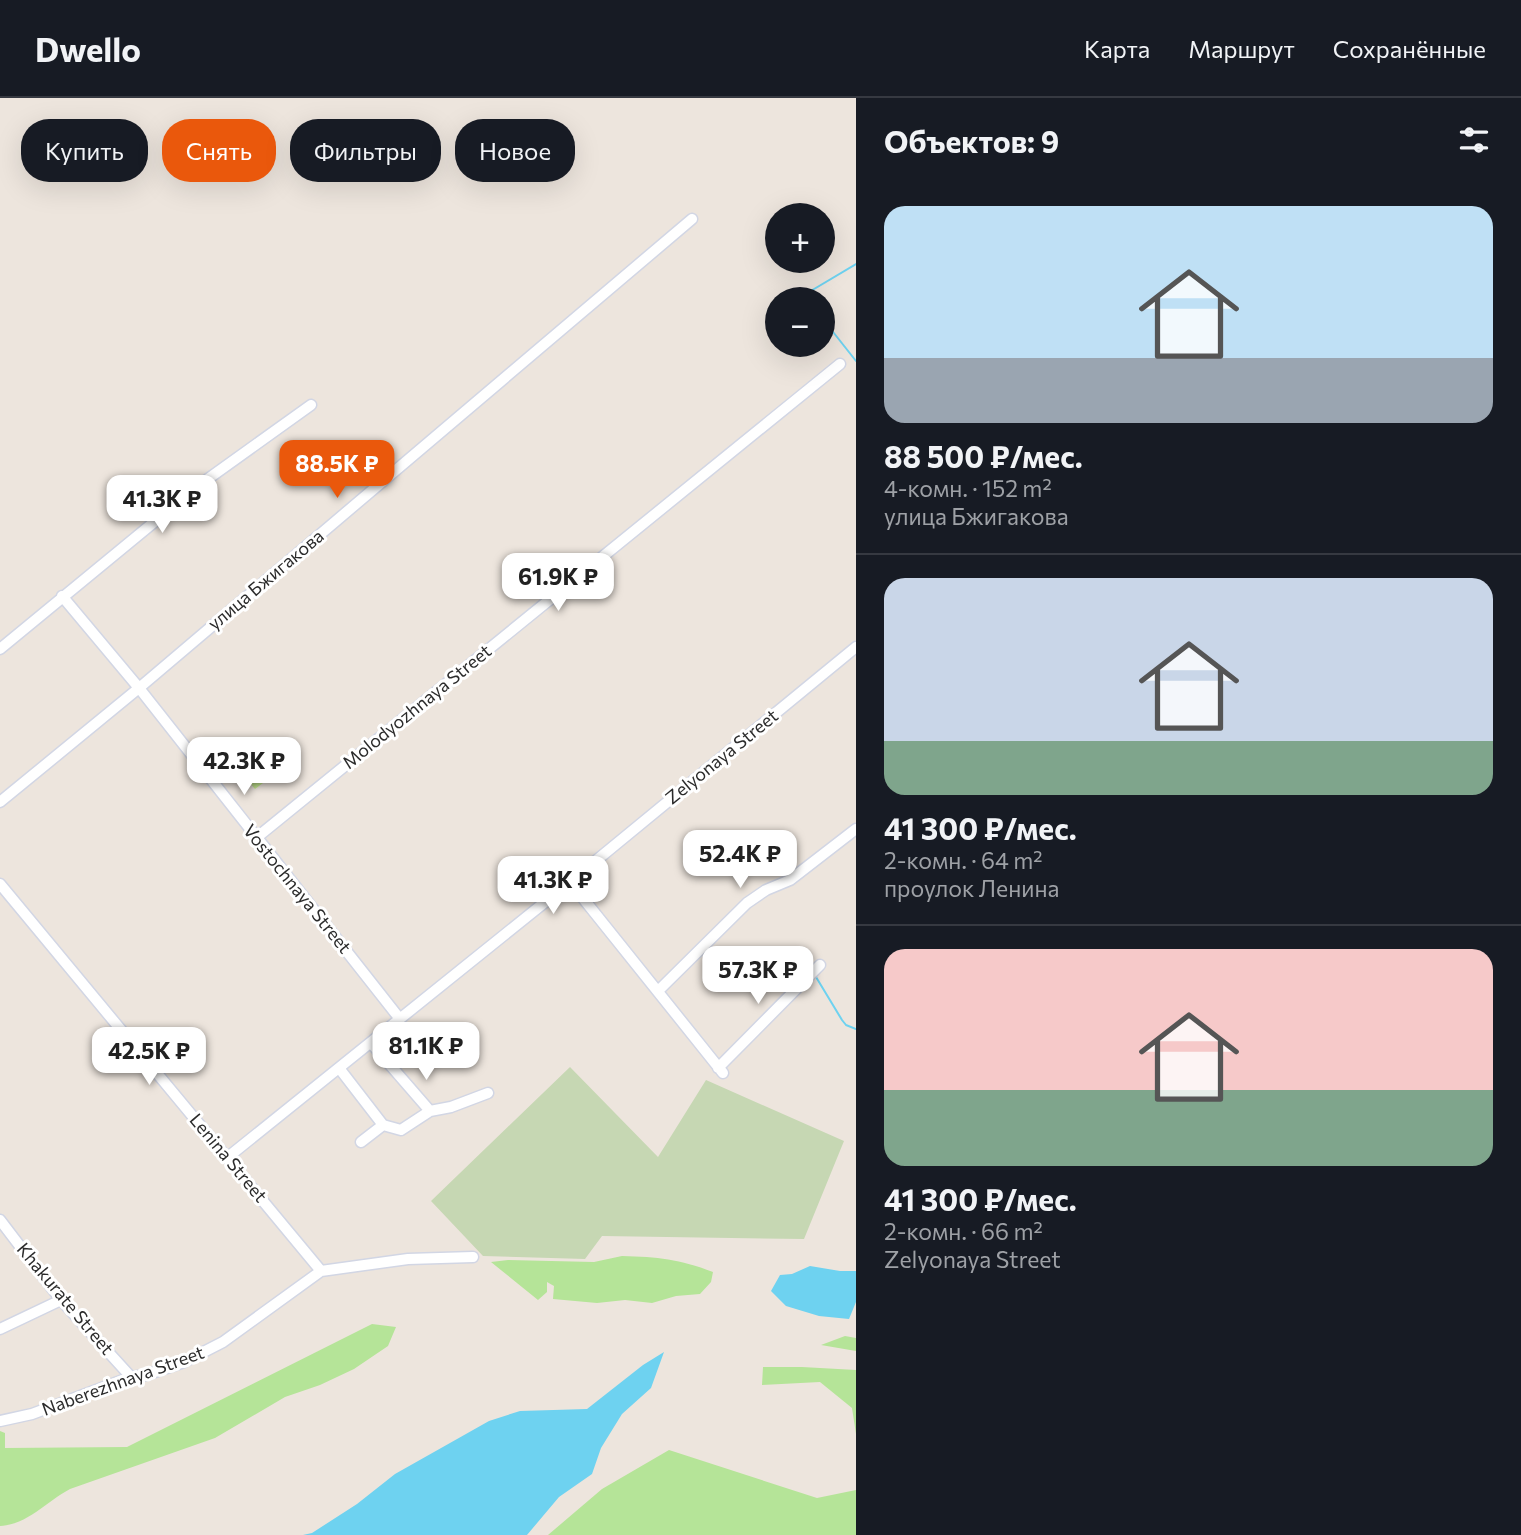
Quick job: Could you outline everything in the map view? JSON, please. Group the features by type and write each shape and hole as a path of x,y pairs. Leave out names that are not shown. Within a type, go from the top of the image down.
{"street":[{"name":"улица Бжигакова","path":"0,802 139,688 692,219"},
{"name":"Molodyozhnaya Street","path":"256,838 840,364"},
{"path":"0,649 198,486 311,405"},
{"name":"Vostochnaya Street","path":"62,596 139,688 400,1019"},
{"name":"Zelyonaya Street","path":"228,1157 372,1043 856,647"},
{"path":"658,991 747,903 766,890 790,880 856,829"},
{"path":"570,882 720,1070 820,965"},
{"name":"Lenina Street","path":"0,884 321,1271"},
{"path":"372,1043 430,1111"},
{"path":"339,1068 383,1125 401,1130 430,1111 451,1107 488,1093"},
{"path":"361,1142 383,1125"},
{"name":"Khakurate Street","path":"0,1220 61,1300 131,1377"},
{"name":"Naberezhnaya Street","path":"0,1421 32,1414 131,1377 146,1375 184,1362 223,1342 321,1271 408,1259 473,1257"},
{"path":"0,1329 61,1300"}],"green space":[{"path":"247,756 267,780 255,789 235,765"},
{"path":"570,1067 658,1157 706,1080 844,1141 804,1239 602,1236 585,1259 483,1256 431,1201"},
{"path":"622,1256 658,1258 690,1264 713,1272 711,1282 700,1294 676,1296 652,1303 625,1300 597,1303 553,1299 554,1286 547,1282 547,1292 538,1300 491,1262 594,1262"},
{"path":"372,1324 396,1327 388,1346 354,1369 285,1397 215,1438 70,1489 28,1517 10,1525 0,1526 0,1431 5,1433 5,1448 127,1447"},
{"path":"845,1336 856,1338 856,1351 821,1345"},
{"path":"763,1367 856,1370 856,1434 852,1408 820,1382 762,1385"},
{"path":"669,1450 817,1498 856,1490 856,1535 548,1535 602,1489"}],"water":[{"path":"810,1266 856,1271 856,1302 849,1319 819,1316 786,1306 771,1291 780,1275 792,1274"},
{"path":"664,1352 651,1388 622,1414 601,1448 592,1474 559,1497 527,1535 303,1535 312,1533 357,1504 395,1474 489,1421 520,1411 587,1409"}],"waterway":[{"path":"817,287 856,264"},
{"path":"835,334 856,361"},
{"path":"816,977 842,1020 856,1029"}]}
